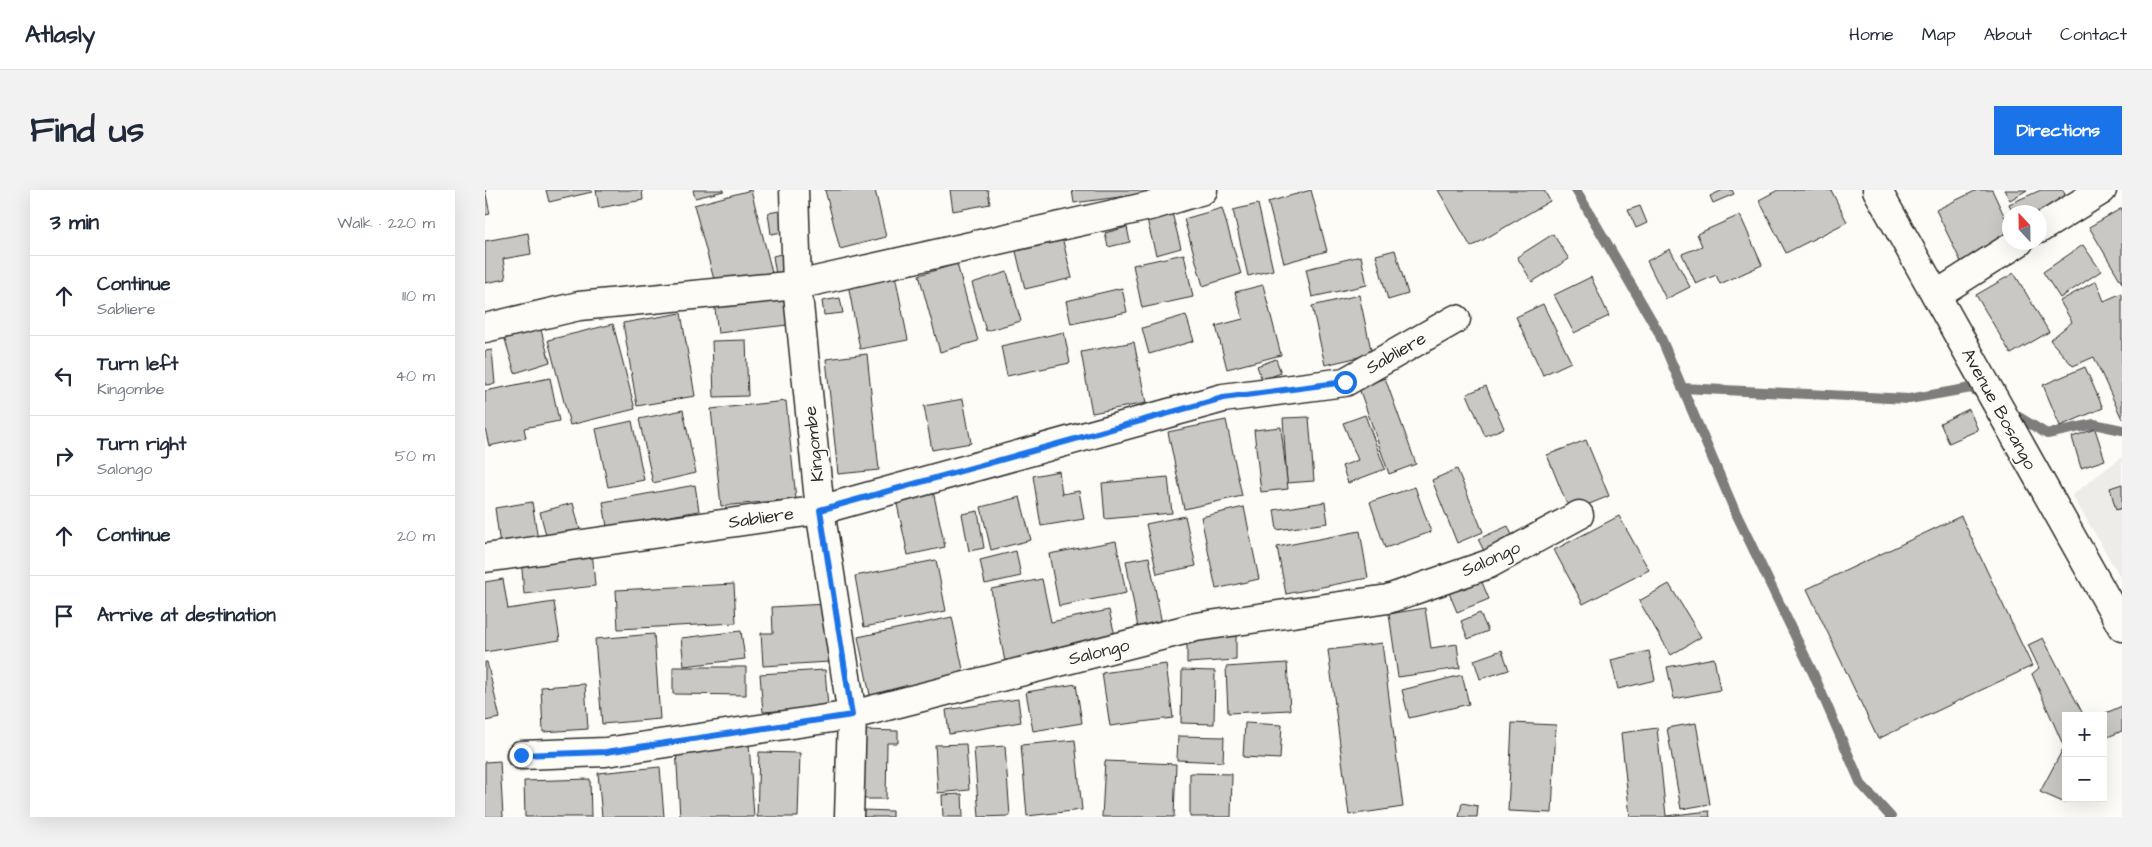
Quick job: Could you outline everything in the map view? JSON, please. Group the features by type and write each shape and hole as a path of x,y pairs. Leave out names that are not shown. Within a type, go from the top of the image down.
{"street":[{"name":"Kingombe","path":"794,190 797,285 820,510 852,715 849,817"},
{"path":"485,328 579,306 797,285 1153,204 1203,190"},
{"name":"Avenue Bosango","path":"1877,190 2122,627"},
{"path":"2047,224 2102,190"},
{"path":"1935,295 2006,250"},
{"name":"Sabliere","path":"485,558 820,510 1223,398 1345,382 1456,319"},
{"name":"Salongo","path":"521,755 606,752 852,715 1196,627 1387,598 1489,564 1579,515"}],"shaded area":[{"path":"2122,457 2122,580 2072,495"}],"building":[{"path":"485,190 490,214 485,215"},
{"path":"546,190 591,190 592,192 549,202"},
{"path":"596,190 642,190 643,200 599,208"},
{"path":"693,190 724,190 724,191 695,198"},
{"path":"751,190 772,272 716,287 694,205"},
{"path":"825,190 875,190 886,237 840,249"},
{"path":"950,190 988,190 990,204 953,211"},
{"path":"1072,190 1165,190 1165,191 1074,203"},
{"path":"1311,190 1327,251 1284,263 1268,202"},
{"path":"1438,190 1544,190 1550,201 1471,247"},
{"path":"1723,190 1732,190 1734,194 1713,203 1710,196"},
{"path":"1778,190 1831,190 1847,222 1786,253 1759,200"},
{"path":"1977,190 1992,190 2002,211 2002,246 1963,266 1936,210"},
{"path":"2004,190 2027,190 2010,200"},
{"path":"2041,190 2063,190 2070,206 2047,216 2047,205 2009,204"},
{"path":"1258,204 1273,270 1248,276 1233,210"},
{"path":"1640,206 1647,223 1636,228 1628,210"},
{"path":"1222,208 1241,274 1203,286 1184,219"},
{"path":"2122,208 2122,283 2089,227"},
{"path":"1171,209 1181,248 1156,255 1146,216"},
{"path":"785,210 788,231 771,234 768,213"},
{"path":"1740,215 1762,265 1720,284 1716,275 1696,284 1682,254 1702,246 1697,234"},
{"path":"1127,227 1130,242 1108,247 1105,233"},
{"path":"528,233 531,254 503,259 506,279 485,283 485,241"},
{"path":"1061,233 1072,278 1025,289 1014,243"},
{"path":"1553,234 1569,259 1532,282 1517,257"},
{"path":"2083,245 2101,271 2060,298 2043,272"},
{"path":"1670,249 1690,287 1666,299 1647,261"},
{"path":"1395,250 1408,294 1388,300 1376,255"},
{"path":"785,253 789,272 776,275 773,256"},
{"path":"1184,254 1193,297 1142,308 1133,265"},
{"path":"1361,256 1367,285 1312,297 1306,269"},
{"path":"957,264 978,341 940,352 919,275"},
{"path":"1007,272 1021,321 986,331 972,283"},
{"path":"2014,273 2049,332 2011,354 1976,295"},
{"path":"895,275 908,340 860,349 848,284"},
{"path":"1591,277 1609,316 1574,333 1554,295"},
{"path":"2096,281 2104,301 2122,293 2122,419 2094,357 2073,366 2050,340 2072,322 2060,301"},
{"path":"1263,285 1281,355 1227,369 1216,326 1243,319 1235,292"},
{"path":"1122,288 1127,312 1071,324 1066,301"},
{"path":"792,292 796,324 718,333 714,301"},
{"path":"1359,295 1372,354 1325,365 1312,306"},
{"path":"840,298 843,313 824,315 822,301"},
{"path":"1543,304 1571,362 1543,375 1516,317"},
{"path":"681,313 695,396 637,406 623,323"},
{"path":"1186,315 1194,341 1149,354 1142,328"},
{"path":"539,323 550,362 515,373 503,333"},
{"path":"613,324 635,409 570,425 548,340"},
{"path":"1064,332 1070,363 1007,376 1001,346"},
{"path":"746,340 748,396 714,397 712,341"},
{"path":"1134,342 1146,403 1092,413 1081,352"},
{"path":"492,350 495,384 485,385 485,351"},
{"path":"867,354 879,470 838,474 826,359"},
{"path":"1276,359 1281,373 1262,380 1257,366"},
{"path":"2085,367 2103,408 2060,426 2043,385"},
{"path":"550,378 559,421 524,428 526,438 489,446 485,428 485,391"},
{"path":"1385,378 1416,464 1389,474 1359,388"},
{"path":"1486,386 1504,428 1485,436 1467,394"},
{"path":"963,399 971,443 932,450 924,406"},
{"path":"786,401 796,499 721,506 711,409"},
{"path":"1969,409 1978,430 1949,443 1940,423"},
{"path":"683,410 696,473 653,483 639,419"},
{"path":"1365,415 1385,469 1348,483 1342,466 1358,460 1343,423"},
{"path":"1309,417 1314,481 1287,483 1283,418"},
{"path":"1226,420 1242,496 1184,509 1168,432"},
{"path":"632,421 644,480 608,487 596,429"},
{"path":"1281,427 1288,489 1261,492 1254,430"},
{"path":"2095,429 2105,460 2081,468 2072,437"},
{"path":"1586,440 1609,496 1570,512 1547,455"},
{"path":"1457,469 1483,532 1457,543 1432,480"},
{"path":"1059,471 1062,494 1079,491 1084,519 1041,526 1033,476"},
{"path":"1168,477 1172,513 1105,519 1102,483"},
{"path":"2122,484 2122,508 2116,510 2110,488"},
{"path":"695,485 699,511 607,527 603,502"},
{"path":"932,486 945,547 908,555 895,495"},
{"path":"1415,487 1431,532 1385,548 1370,502"},
{"path":"1020,497 1031,540 991,550 981,507"},
{"path":"532,502 538,540 500,545 495,508"},
{"path":"1325,502 1328,523 1277,530 1274,510"},
{"path":"573,503 580,530 547,539 540,512"},
{"path":"1244,507 1259,579 1216,589 1201,517"},
{"path":"978,511 984,548 969,551 962,514"},
{"path":"1185,516 1196,566 1157,574 1146,524"},
{"path":"1619,516 1649,570 1583,604 1554,550"},
{"path":"1961,516 2032,666 1878,739 1807,589"},
{"path":"1508,526 1515,542 1486,555 1478,539"},
{"path":"1360,531 1368,578 1286,594 1277,547"},
{"path":"1116,541 1126,593 1059,606 1049,554"},
{"path":"592,550 595,586 524,594 521,558"},
{"path":"1016,551 1021,576 985,584 980,560"},
{"path":"1149,557 1162,624 1138,628 1126,561"},
{"path":"936,560 946,611 864,627 855,576"},
{"path":"1479,575 1489,599 1457,612 1447,588"},
{"path":"503,579 508,609 554,602 560,640 485,652 485,582"},
{"path":"1042,579 1051,622 1109,610 1116,640 1005,662 991,589"},
{"path":"734,584 736,623 618,629 616,590"},
{"path":"1669,584 1701,637 1671,655 1639,601"},
{"path":"826,604 829,662 763,666 761,633 773,633 772,607"},
{"path":"1425,608 1431,648 1457,644 1460,668 1398,677 1389,614"},
{"path":"1480,613 1488,631 1468,639 1461,621"},
{"path":"952,617 965,679 871,700 858,637"},
{"path":"741,631 745,659 684,666 681,638"},
{"path":"654,634 660,719 602,724 595,639"},
{"path":"1236,636 1236,660 1187,663 1187,639"},
{"path":"2043,638 2082,712 2062,712 2062,742 2032,674 2039,668 2028,645"},
{"path":"1382,643 1403,807 1349,815 1328,650"},
{"path":"1502,650 1509,670 1480,679 1474,660"},
{"path":"1649,651 1655,680 1618,689 1611,660"},
{"path":"1714,658 1720,690 1674,699 1667,667"},
{"path":"485,662 487,662 500,718 485,721"},
{"path":"1287,663 1290,710 1228,713 1226,667"},
{"path":"1166,664 1173,718 1110,726 1102,673"},
{"path":"673,667 746,667 746,695 673,694"},
{"path":"825,670 828,707 763,712 760,674"},
{"path":"1182,670 1215,671 1214,724 1181,723"},
{"path":"1462,675 1469,704 1409,718 1402,690"},
{"path":"585,684 588,729 543,732 541,687"},
{"path":"1076,684 1082,723 1033,731 1026,692"},
{"path":"1018,699 1021,722 949,734 946,710"},
{"path":"2122,706 2122,731 2107,737 2107,713"},
{"path":"1245,723 1282,725 1280,759 1243,757"},
{"path":"1512,723 1556,725 1552,813 1508,811"},
{"path":"1696,723 1710,804 1681,809 1667,728"},
{"path":"1657,728 1666,816 1709,811 1710,817 1630,817 1621,733"},
{"path":"862,730 898,731 898,743 887,743 886,799 860,799"},
{"path":"1178,736 1224,737 1223,762 1177,760"},
{"path":"1075,740 1082,810 1027,816 1021,745"},
{"path":"749,743 754,817 680,817 676,748"},
{"path":"966,744 969,790 938,793 935,745"},
{"path":"1005,746 1010,816 979,817 974,748"},
{"path":"2062,751 2062,802 2040,792"},
{"path":"759,752 800,753 798,817 757,817"},
{"path":"500,761 503,817 485,817 485,762"},
{"path":"1105,761 1176,764 1174,817 1102,817"},
{"path":"660,767 664,817 602,817 598,773"},
{"path":"1190,773 1232,774 1231,817 1190,817"},
{"path":"590,779 591,817 525,817 524,781"},
{"path":"962,794 963,817 943,817 942,795"},
{"path":"1462,803 1478,806 1477,817 1459,817"},
{"path":"861,810 892,811 892,817 861,817"}],"waterway":[{"path":"1576,190 1658,331 1734,509 1813,673 1861,784 1891,817"},
{"path":"1682,388 1909,399 1971,388 1984,396"},
{"path":"2009,411 2047,434 2094,424 2122,430"}],"route":[{"path":"521,755 606,752 852,715 820,510 1223,398 1345,382"}]}
